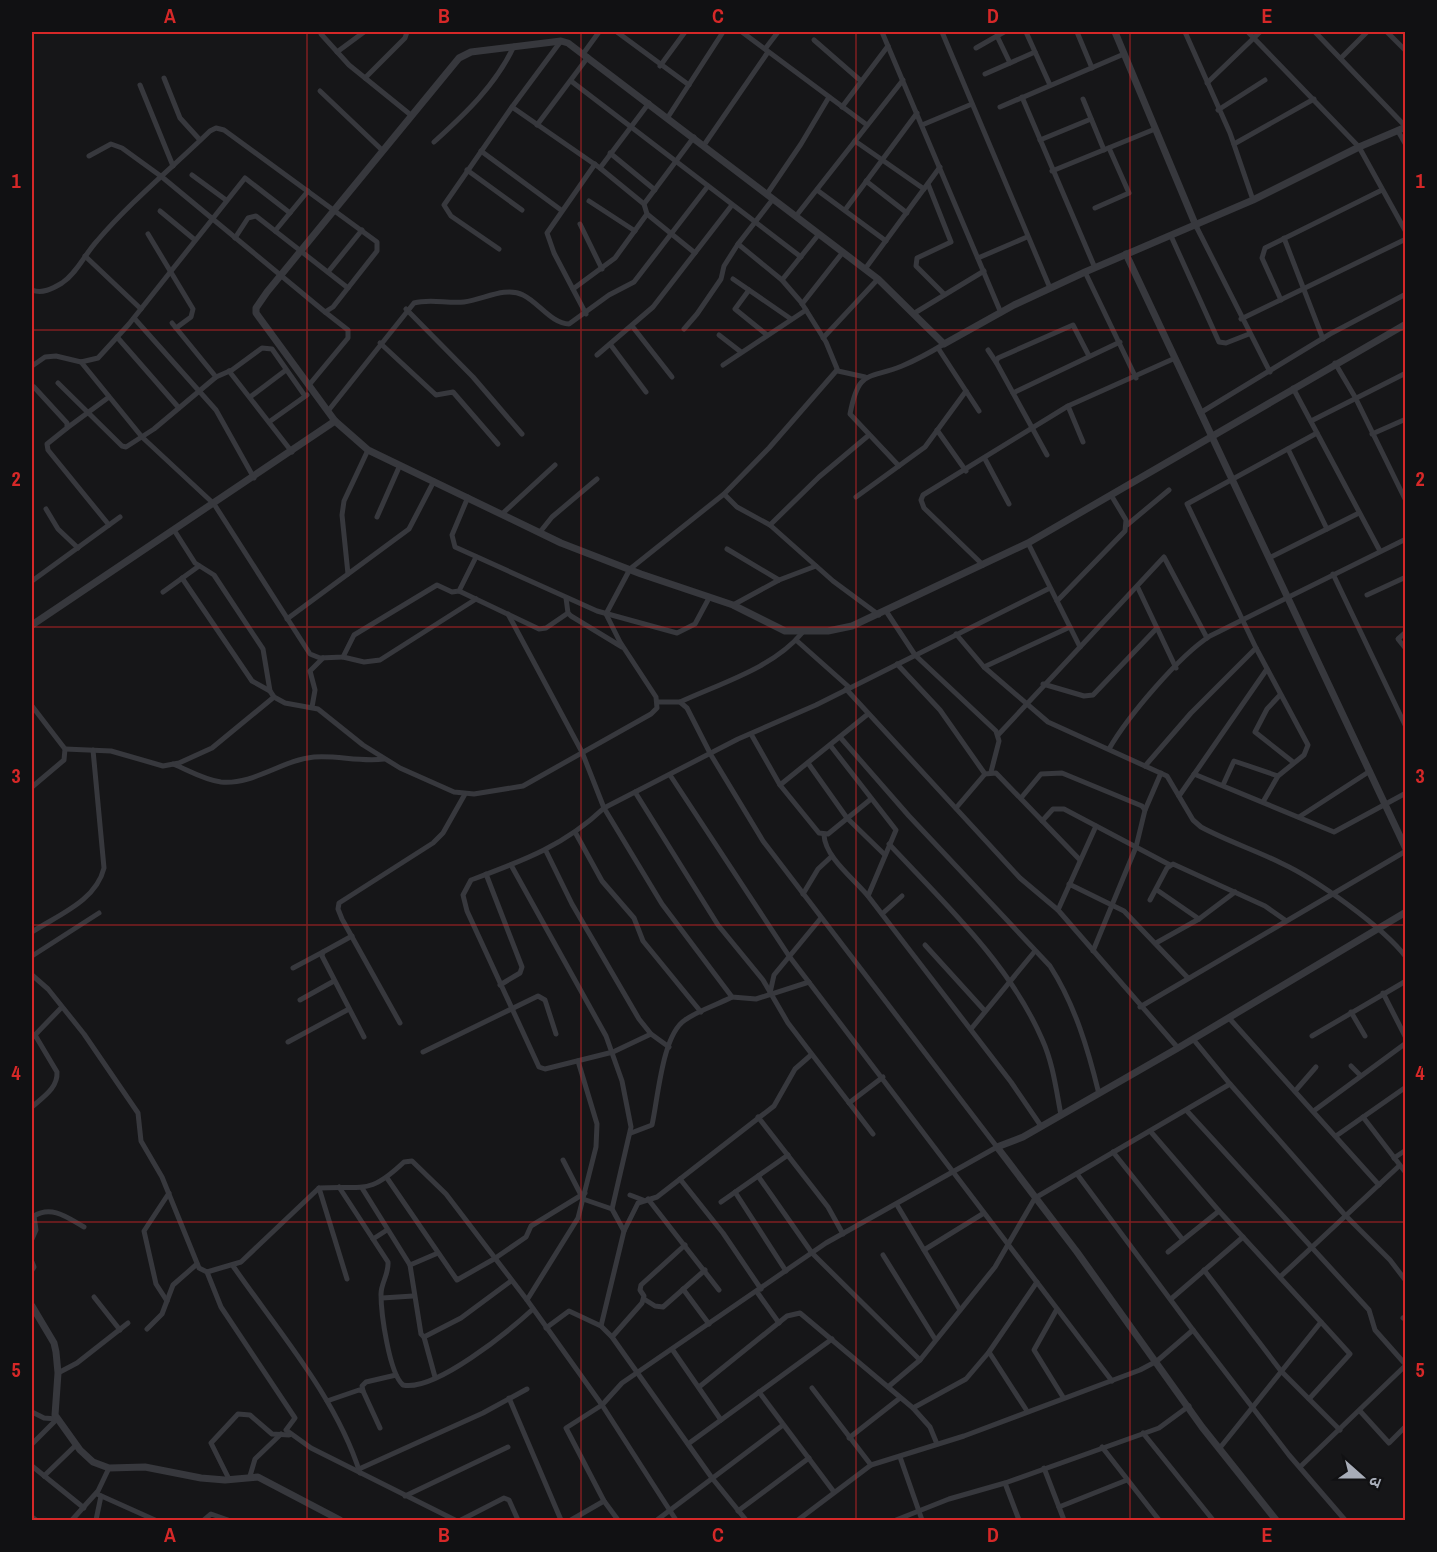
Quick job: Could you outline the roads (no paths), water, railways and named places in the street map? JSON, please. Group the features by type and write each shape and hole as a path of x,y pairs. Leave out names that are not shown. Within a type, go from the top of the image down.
{"street":[{"path":"337,52 364,32"},
{"path":"366,78 405,38 407,32"},
{"path":"537,125 572,81 599,32"},
{"path":"617,32 660,66 689,85"},
{"path":"660,66 685,32"},
{"path":"668,117 723,32"},
{"path":"742,32 867,125"},
{"path":"704,145 778,32"},
{"path":"882,32 1000,313"},
{"path":"942,32 1050,288"},
{"path":"976,48 1004,32"},
{"path":"1026,32 1050,86"},
{"path":"1077,32 1092,68"},
{"path":"1115,32 1196,226 1241,319 1270,372"},
{"path":"1185,32 1234,144 1253,200"},
{"path":"1248,32 1359,147 1406,232"},
{"path":"1206,83 1260,32"},
{"path":"1315,32 1403,128 1406,145"},
{"path":"1341,58 1367,32"},
{"path":"1387,32 1406,51"},
{"path":"321,34 337,52 412,116"},
{"path":"997,36 1010,63"},
{"path":"814,40 861,81"},
{"path":"499,249 446,211 444,205 447,197 561,41"},
{"path":"979,411 941,346 878,279 586,55 561,41 464,54 280,275 259,302 256,314 335,421 368,450 540,532 630,569 733,605 778,628 802,633 840,629 882,613 1028,543 1210,435 1406,324"},
{"path":"434,142 467,112 502,71 514,46"},
{"path":"842,106 888,46"},
{"path":"985,74 1035,52"},
{"path":"999,107 1124,54"},
{"path":"164,78 180,118 200,140"},
{"path":"796,216 903,80"},
{"path":"1218,110 1265,80"},
{"path":"572,81 801,257"},
{"path":"140,85 173,166"},
{"path":"320,91 382,150"},
{"path":"684,329 721,279 724,266 738,244 757,222 829,97"},
{"path":"1022,97 1095,268"},
{"path":"1083,99 1130,193 1095,208"},
{"path":"1234,144 1314,99"},
{"path":"586,314 547,233 561,210 649,103"},
{"path":"922,125 972,104"},
{"path":"512,107 597,166 644,204 647,214 695,254"},
{"path":"845,210 916,113"},
{"path":"1040,140 1091,119"},
{"path":"32,290 48,290 72,275 98,240 200,140 216,128 224,130 362,230 379,245 348,288 326,312"},
{"path":"738,244 782,280 804,307 823,338 837,370 865,377 905,365 1050,288 1196,226 1403,128"},
{"path":"1052,171 1155,129"},
{"path":"644,204 693,137"},
{"path":"855,141 924,189"},
{"path":"89,156 111,144 116,144 162,177 348,330 348,338 305,396 269,422"},
{"path":"481,151 561,210"},
{"path":"610,153 655,190"},
{"path":"865,270 940,167"},
{"path":"467,170 522,210"},
{"path":"192,175 226,200"},
{"path":"32,366 45,357 56,356 81,362 98,358 134,318 245,178 290,213"},
{"path":"866,181 907,213"},
{"path":"928,184 951,242 917,258 916,266 944,294"},
{"path":"328,411 406,309 414,303 426,300 466,302 513,292 523,295 563,324 569,324 586,314 609,295 634,282 708,186"},
{"path":"817,190 886,241"},
{"path":"1281,300 1262,258 1265,248 1382,190"},
{"path":"275,231 308,191"},
{"path":"588,201 634,231"},
{"path":"597,355 653,308 732,205"},
{"path":"160,211 195,240"},
{"path":"573,289 615,258 647,214"},
{"path":"235,238 253,215 348,288"},
{"path":"580,224 602,269"},
{"path":"328,272 362,230"},
{"path":"148,234 172,270 193,309 191,317 174,325 216,377"},
{"path":"782,280 819,234"},
{"path":"1170,236 1219,342 1226,343 1250,334"},
{"path":"978,258 1027,237"},
{"path":"1284,238 1323,339"},
{"path":"1241,319 1406,239"},
{"path":"723,364 791,320 804,307 843,252"},
{"path":"1126,254 1173,359 1233,479 1406,850 1140,1007"},
{"path":"85,256 141,309"},
{"path":"913,314 984,271"},
{"path":"1085,272 1136,378"},
{"path":"733,279 791,320"},
{"path":"823,338 878,279"},
{"path":"748,290 735,309 767,335"},
{"path":"1200,413 1323,339 1406,294"},
{"path":"406,309 474,377 522,434"},
{"path":"134,318 216,410 254,478"},
{"path":"996,362 999,358 1073,325 1089,356"},
{"path":"632,326 672,377"},
{"path":"719,335 741,352"},
{"path":"117,337 179,408"},
{"path":"1013,393 1120,342"},
{"path":"380,343 436,395 453,392 498,444"},
{"path":"610,344 646,392"},
{"path":"58,383 122,446 132,445 216,377 267,347 272,349 305,396"},
{"path":"988,350 1047,455"},
{"path":"983,565 924,508 921,500 923,495 966,471 1068,406 1136,378 1173,359"},
{"path":"81,362 142,437 214,504 310,654 322,658 343,657 364,662 380,660 476,599"},
{"path":"1335,363 1355,397 1406,501"},
{"path":"250,397 286,370"},
{"path":"606,614 630,569 724,494 769,448 837,370"},
{"path":"229,371 292,452"},
{"path":"1311,421 1406,373"},
{"path":"865,377 860,383 850,414 899,466"},
{"path":"34,387 65,420 67,428"},
{"path":"1293,387 1380,551"},
{"path":"856,497 925,447 966,391"},
{"path":"109,397 89,414 67,428 46,447 110,525"},
{"path":"1068,406 1083,442"},
{"path":"1372,434 1406,419"},
{"path":"32,625 254,478 335,421"},
{"path":"937,430 966,471"},
{"path":"1263,802 1278,776 1304,755 1308,745 1256,648 1187,504 1317,433"},
{"path":"770,525 819,477 869,435"},
{"path":"1288,449 1327,529"},
{"path":"348,574 342,515 344,501 368,450"},
{"path":"985,459 1009,504"},
{"path":"377,517 400,465"},
{"path":"502,514 555,465"},
{"path":"540,532 552,517 597,479"},
{"path":"287,619 410,529 434,481"},
{"path":"1057,601 1125,531 1127,525 1169,490"},
{"path":"724,494 737,507 770,525 816,566 882,613 915,655 998,735"},
{"path":"1112,495 1127,525"},
{"path":"468,497 452,542 455,547 566,598 606,614 677,633 695,624 710,598"},
{"path":"46,509 58,529 78,548"},
{"path":"1269,558 1359,513"},
{"path":"32,581 120,517"},
{"path":"174,530 199,566 214,575 263,649 270,691 274,697 285,703 312,706 400,768 465,794 505,791 523,786 651,714 657,708 657,702 623,647 606,614"},
{"path":"1109,749 1120,731 1176,668 1207,638 1289,599 1333,574 1406,538"},
{"path":"1028,543 1080,647"},
{"path":"727,549 779,580"},
{"path":"459,591 476,557"},
{"path":"956,808 988,773 998,735 1043,684 1138,588 1164,558 1207,638"},
{"path":"163,592 199,566"},
{"path":"733,605 779,580 816,566"},
{"path":"1333,574 1406,727"},
{"path":"1367,595 1406,577"},
{"path":"182,578 252,681 270,691"},
{"path":"343,657 354,635 437,585 452,592 459,591 539,629 546,628 568,613"},
{"path":"651,1034 614,1052 545,1069 539,1067 467,911 463,895 471,880 546,851 575,832 604,808 1050,588"},
{"path":"1138,588 1176,668"},
{"path":"566,598 568,613"},
{"path":"568,613 623,647"},
{"path":"508,614 582,753 604,808 662,904 732,997"},
{"path":"984,667 1070,627"},
{"path":"1043,684 1084,696 1093,695 1157,628"},
{"path":"1406,632 1398,639 1406,649"},
{"path":"657,702 680,702 770,660 802,633"},
{"path":"956,634 984,667 1048,722 1167,776 1193,820 1201,827 1283,863 1378,928 1406,957"},
{"path":"796,640 848,688 868,714 1020,878 1058,910 1178,1048"},
{"path":"1145,766 1191,713 1256,648"},
{"path":"312,706 315,690 310,671 322,658"},
{"path":"897,664 940,711 988,773 1001,776 1080,860"},
{"path":"1179,796 1267,669"},
{"path":"1280,695 1267,709 1254,732 1293,762"},
{"path":"65,749 111,751 163,766 173,764 212,748 274,697"},
{"path":"680,702 687,708 711,755 763,841 997,1147 1157,1361 1219,1449 1276,1521"},
{"path":"32,707 65,749 64,760 32,786"},
{"path":"780,785 868,714"},
{"path":"751,734 780,785 819,833 824,835"},
{"path":"840,737 909,816 1050,966 1063,985 1086,1043 1099,1094"},
{"path":"830,745 896,830 868,896"},
{"path":"32,932 88,896 101,879 104,868 93,750"},
{"path":"173,764 213,780 229,782 256,777 315,757 361,762 385,759"},
{"path":"1223,785 1234,761 1278,776"},
{"path":"808,763 848,818 885,855"},
{"path":"1299,817 1371,771"},
{"path":"1021,798 1041,774 1062,772 1142,806 1145,810"},
{"path":"1093,951 1136,847 1145,810 1161,773"},
{"path":"1194,774 1334,832 1406,793"},
{"path":"670,775 789,956 1112,1382"},
{"path":"635,792 701,899 812,1055 873,1134"},
{"path":"400,1023 338,909 339,903 433,843 443,833 465,794"},
{"path":"824,835 871,799"},
{"path":"1042,821 1057,808 1170,865 1178,865 1265,906 1285,920"},
{"path":"1058,910 1096,826"},
{"path":"575,832 602,882 634,918 644,941 701,1012"},
{"path":"824,835 824,843 832,856 882,914 971,1029 1041,1126"},
{"path":"889,844 1010,979 1043,1040 1052,1064 1061,1115"},
{"path":"546,851 572,904 639,1019 651,1034 669,1047"},
{"path":"803,894 818,869 832,856"},
{"path":"511,865 614,1052 622,1080 631,1133 612,1209"},
{"path":"1150,900 1170,865"},
{"path":"486,874 522,967 520,973 500,985"},
{"path":"1070,884 1124,910 1188,978"},
{"path":"1157,890 1199,919"},
{"path":"1156,943 1199,919 1235,892"},
{"path":"882,914 902,896"},
{"path":"618,1521 604,1501 566,1428 602,1405 622,1383 843,1234 997,1147 1099,1094 1406,912"},
{"path":"32,956 99,913"},
{"path":"770,993 774,975 821,918"},
{"path":"293,968 352,936"},
{"path":"925,945 984,1010"},
{"path":"971,1029 984,1010 1035,951"},
{"path":"323,952 324,961 364,1036"},
{"path":"32,975 84,1034 138,1113 141,1141 169,1193 197,1264 207,1272 221,1307 295,1418 286,1430 455,1521"},
{"path":"300,1000 334,981"},
{"path":"1312,1036 1406,981"},
{"path":"631,1133 652,1125 655,1099 669,1047 675,1030 685,1020 732,997 756,999 809,982"},
{"path":"1383,993 1406,1038"},
{"path":"423,1052 538,996 542,997 556,1034"},
{"path":"32,1107 55,1086 57,1078 57,1072 33,1037 62,1007"},
{"path":"288,1042 349,1009"},
{"path":"1352,1012 1365,1036"},
{"path":"1229,1018 1315,1110 1379,1185"},
{"path":"1193,1039 1345,1215 1390,1260 1406,1281"},
{"path":"1315,1110 1406,1043"},
{"path":"601,1326 624,1231 632,1212 646,1200 657,1197 774,1106 795,1069 812,1055"},
{"path":"527,1300 573,1228 598,1132 578,1061"},
{"path":"1351,1066 1360,1076"},
{"path":"1296,1090 1316,1067"},
{"path":"849,1103 883,1077"},
{"path":"888,1387 920,1360 960,1310 1009,1245 1035,1198 1230,1084"},
{"path":"1336,1136 1406,1087"},
{"path":"1187,1111 1369,1310 1375,1330 1406,1365 1300,1467"},
{"path":"758,1117 828,1207 843,1234"},
{"path":"1363,1117 1406,1173"},
{"path":"1151,1132 1219,1211 1350,1354 1309,1400"},
{"path":"1394,1158 1406,1150"},
{"path":"1113,1152 1183,1240"},
{"path":"721,1202 788,1155"},
{"path":"563,1160 583,1195 612,1209 624,1231"},
{"path":"207,1272 241,1262 319,1188 362,1188 387,1178 404,1161 416,1164 446,1194 527,1300 602,1405 676,1521"},
{"path":"1280,1277 1399,1166"},
{"path":"1077,1174 1193,1330 1345,1521"},
{"path":"758,1176 812,1253 920,1360"},
{"path":"387,1178 458,1280 526,1237 531,1226 583,1195"},
{"path":"680,1179 723,1233 779,1323"},
{"path":"339,1187 388,1262 382,1298 386,1334 396,1376 400,1382 408,1386 435,1377 505,1335 533,1309"},
{"path":"319,1188 347,1279"},
{"path":"362,1188 410,1265 413,1296 421,1334 424,1337 435,1377"},
{"path":"735,1192 786,1271"},
{"path":"167,1301 156,1284 144,1231 169,1193"},
{"path":"630,1195 646,1200 685,1245 719,1290"},
{"path":"897,1205 960,1310"},
{"path":"1168,1252 1219,1211"},
{"path":"32,1239 36,1230 34,1216 45,1212 59,1213 84,1227"},
{"path":"924,1250 984,1213"},
{"path":"373,1239 387,1230"},
{"path":"1171,1299 1244,1237"},
{"path":"685,1245 641,1285 640,1290 644,1299 659,1308 705,1270"},
{"path":"410,1265 438,1253"},
{"path":"883,1255 935,1339"},
{"path":"32,1262 32,1270"},
{"path":"147,1329 162,1314 173,1285 197,1264"},
{"path":"233,1266 327,1401 351,1447 359,1471"},
{"path":"1204,1270 1281,1371 1340,1430"},
{"path":"424,1337 461,1318 511,1281"},
{"path":"913,1408 958,1385 989,1352 1037,1282"},
{"path":"683,1289 709,1324"},
{"path":"382,1298 413,1296"},
{"path":"94,1297 120,1330"},
{"path":"612,1337 644,1299"},
{"path":"32,1306 54,1343 58,1373 54,1406 57,1419 76,1445 93,1462 110,1468 145,1467 201,1478 229,1479 250,1476 264,1479 340,1521"},
{"path":"1057,1309 1034,1350 1064,1397"},
{"path":"546,1328 569,1311 601,1326 612,1337 712,1478 746,1521"},
{"path":"699,1387 787,1316 800,1313 913,1408 930,1427 937,1444"},
{"path":"1219,1449 1321,1322"},
{"path":"58,1373 77,1364 128,1323"},
{"path":"801,1520 871,1465 964,1436 1064,1397 1112,1382 1157,1361 1193,1330"},
{"path":"688,1444 832,1339"},
{"path":"672,1349 721,1420"},
{"path":"989,1352 1027,1411"},
{"path":"380,1428 362,1386 366,1382 396,1376"},
{"path":"812,1388 871,1465"},
{"path":"359,1471 483,1413 527,1389"},
{"path":"327,1401 363,1391"},
{"path":"759,1392 834,1492"},
{"path":"509,1398 561,1521"},
{"path":"849,1438 900,1398"},
{"path":"896,1521 918,1510 1005,1483 1159,1428 1189,1406"},
{"path":"1360,1411 1389,1443 1406,1426"},
{"path":"32,1412 44,1418 57,1419"},
{"path":"229,1479 211,1443 238,1414 250,1415 272,1434 282,1433 294,1436"},
{"path":"32,1444 57,1419"},
{"path":"657,1521 783,1425"},
{"path":"1143,1432 1213,1521"},
{"path":"250,1476 255,1459 282,1433"},
{"path":"44,1476 76,1445"},
{"path":"405,1496 508,1447"},
{"path":"1102,1447 1159,1521"},
{"path":"900,1457 922,1521"},
{"path":"738,1510 809,1458"},
{"path":"32,1466 84,1508"},
{"path":"96,1521 99,1495 110,1468"},
{"path":"1044,1468 1064,1521"},
{"path":"1059,1507 1127,1480"},
{"path":"1005,1483 1019,1521"},
{"path":"72,1521 99,1495"},
{"path":"99,1495 155,1521"},
{"path":"461,1521 504,1497 509,1500 518,1521"},
{"path":"572,1521 604,1501"},
{"path":"204,1521 212,1514 228,1521"},
{"path":"32,1517 36,1521"}]}
